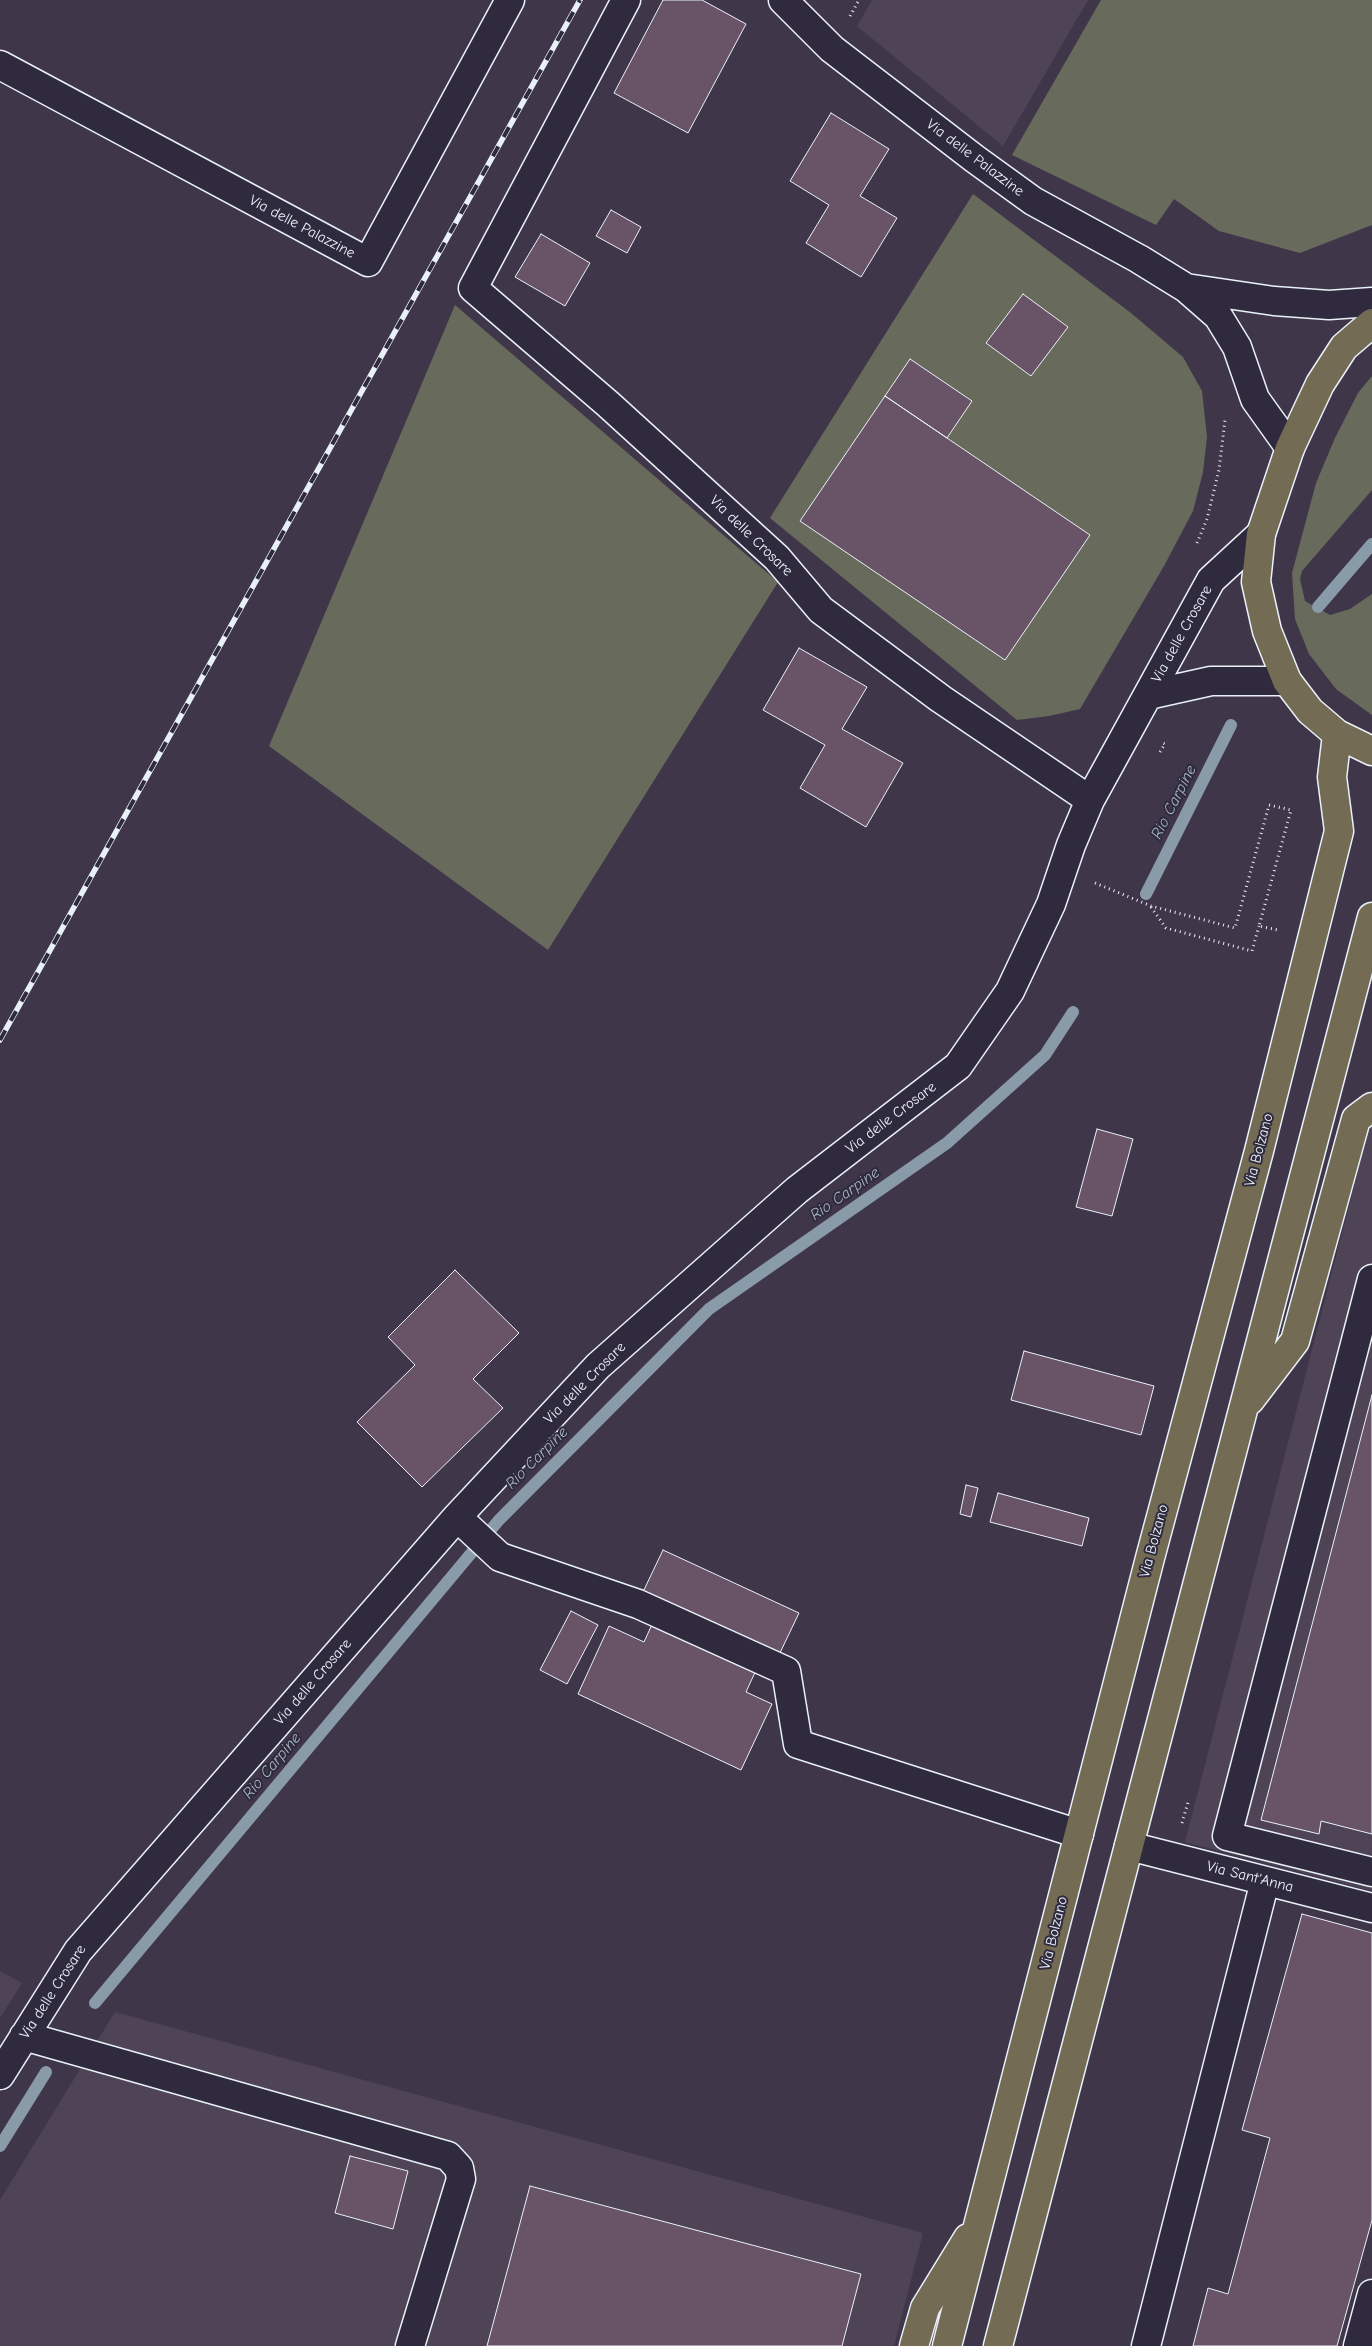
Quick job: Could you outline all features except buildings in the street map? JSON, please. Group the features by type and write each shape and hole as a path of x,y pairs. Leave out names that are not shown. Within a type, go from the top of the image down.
{"main road":[{"path":"1372,323 1344,347 1320,384 1290,448 1261,534 1256,582 1267,631 1287,681 1310,710 1338,734 1372,751"},
{"name":"Via Bolzano","path":"948,2346 1079,1834 1259,1151 1339,831 1332,777 1338,734"},
{"path":"998,2346 1372,917"},
{"path":"1243,1409 1295,1341 1356,1119 1372,1107"},
{"path":"914,2346 925,2308 983,2214"}],"street":[{"name":"Via delle Palazzine","path":"0,65 368,262 510,0"},
{"name":"Via delle Crosare","path":"626,0 473,288 608,404 778,558 821,610 941,699 1090,800"},
{"name":"Via delle Palazzine","path":"783,0 832,49 975,160 1033,202 1139,259 1186,288 1218,316 1237,347 1255,399 1290,448"},
{"name":"Via delle Palazzine","path":"1186,288 1274,301 1329,306 1372,302"},
{"name":"Via delle Crosare","path":"0,2076 78,1951 463,1522 598,1366 797,1190 958,1066 1010,991 1051,904 1071,845 1090,800 1211,580 1261,534"},
{"name":"Via delle Crosare","path":"1148,695 1211,681 1287,681"},
{"path":"1372,1279 1227,1836 1372,1872"},
{"path":"463,1522 500,1557 638,1604 786,1671 798,1744 1079,1834"},
{"name":"Via Sant'Anna","path":"1129,1846 1372,1908"},
{"path":"1146,2346 1265,1881"},
{"path":"24,2036 448,2156 459,2168 461,2179 410,2346"},
{"path":"1358,2346 1372,2294"}],"path":[{"path":"1192,552 1207,519 1219,470 1225,415"},
{"path":"1160,753 1165,744"},
{"path":"1097,874 1094,883 1151,906 1235,928 1269,805 1291,810 1252,951 1166,928 1151,906"},
{"path":"1259,926 1282,931"}],"shaded area":[{"path":"872,0 1088,0 1003,146 857,26"},
{"path":"1372,1117 1372,1891 1185,1842"},
{"path":"0,1971 22,1983 0,2018"},
{"path":"115,2012 923,2233 894,2346 0,2346 0,2200"}],"green space":[{"path":"1101,0 1372,0 1372,225 1300,253 1219,231 1174,199 1156,225 1012,155"},
{"path":"973,194 1131,313 1183,357 1202,391 1207,437 1203,472 1193,511 1164,566 1080,709 1049,716 1017,720 770,518"},
{"path":"455,305 778,582 548,950 269,746"},
{"path":"1372,376 1372,490 1302,571 1300,579 1305,601 1330,615 1350,609 1372,594 1372,715 1336,689 1309,654 1295,619 1292,573 1316,483 1335,438 1358,393"}],"waterway":[{"name":"Rio Carpine","path":"1318,607 1372,544"},
{"name":"Rio Carpine","path":"1146,894 1231,725"},
{"name":"Rio Carpine","path":"95,2003 499,1520 709,1309 947,1143 1045,1055 1073,1012"},
{"name":"Rio Carpine","path":"0,2146 46,2072"}],"railway":[{"path":"0,1040 580,0"}]}
